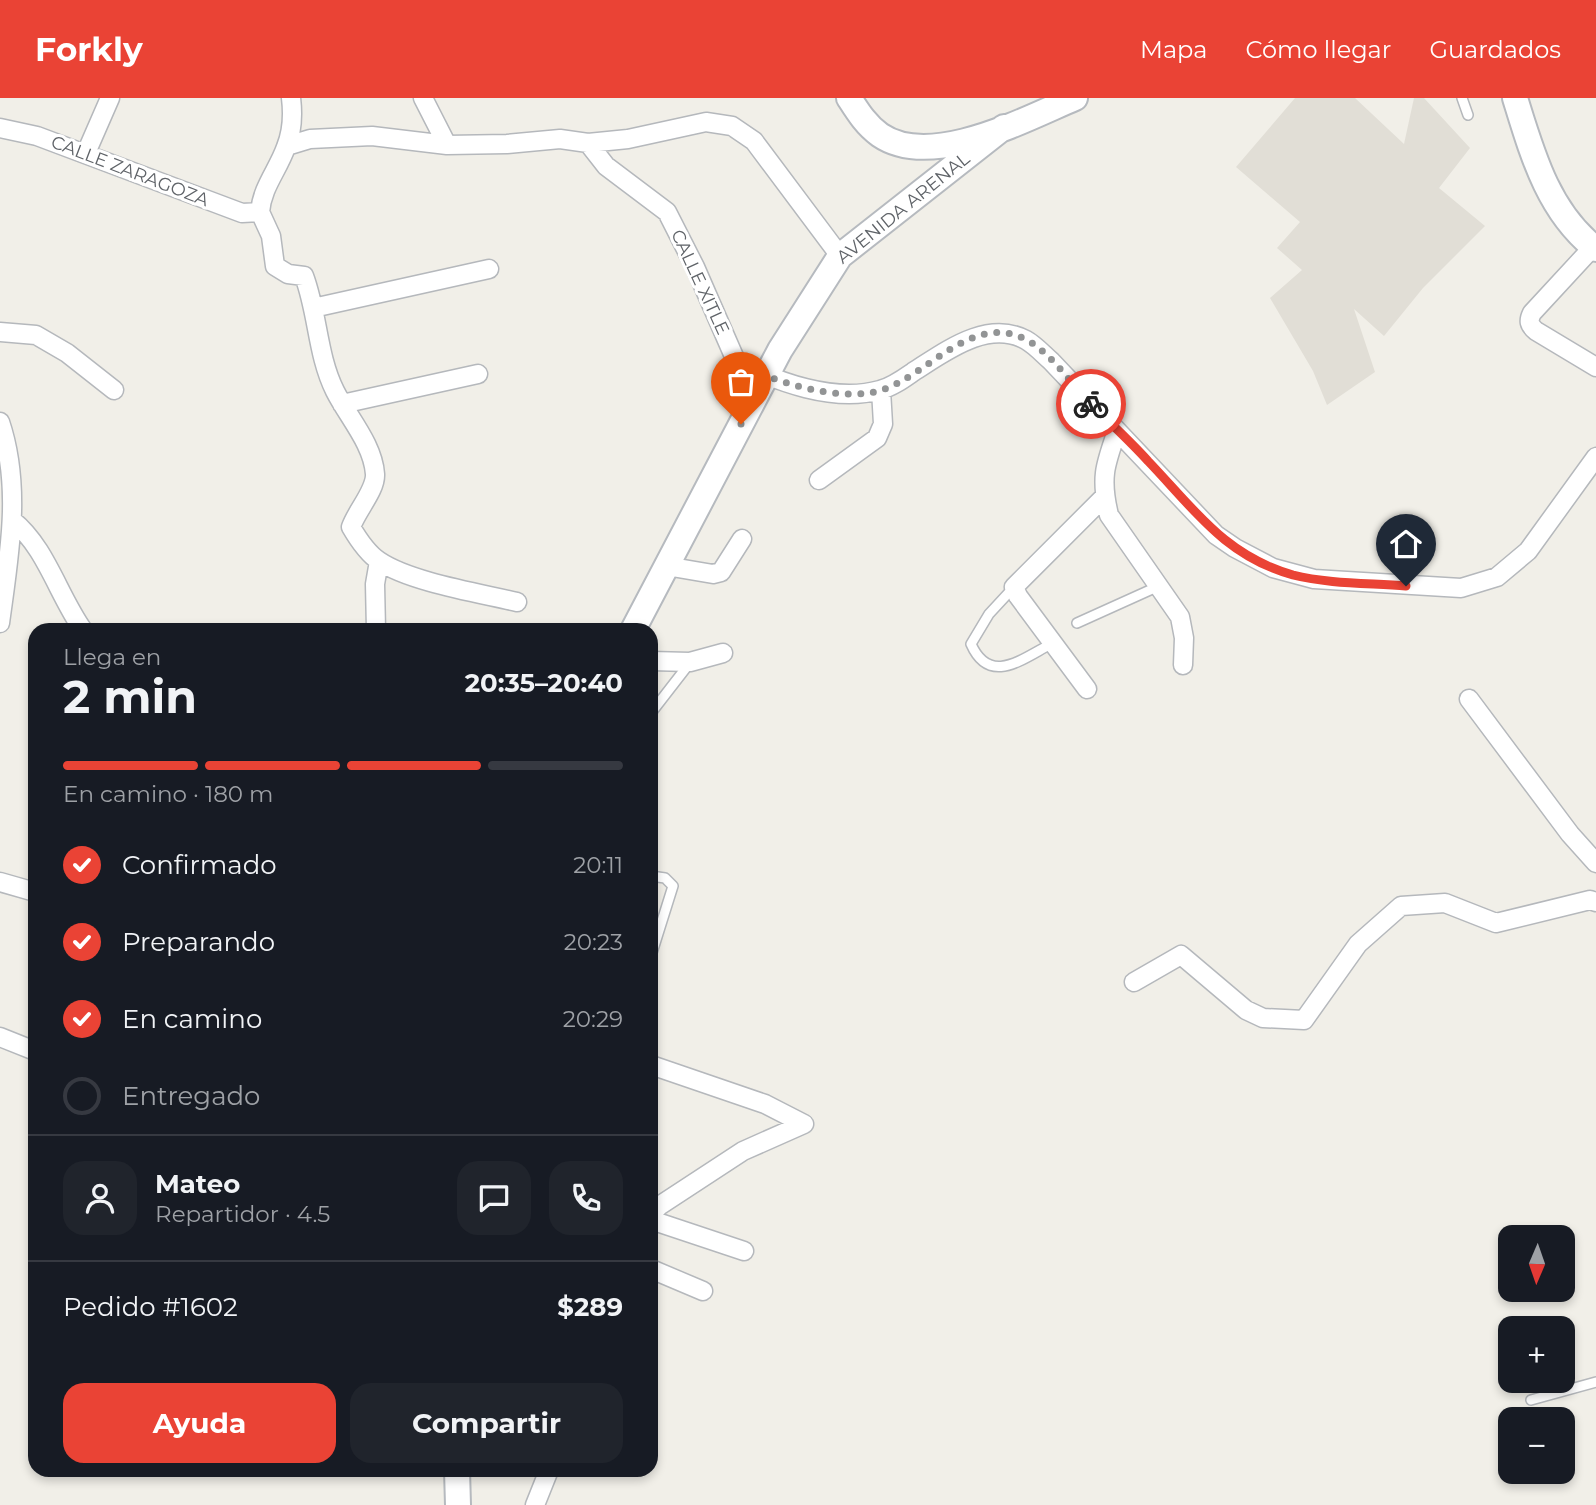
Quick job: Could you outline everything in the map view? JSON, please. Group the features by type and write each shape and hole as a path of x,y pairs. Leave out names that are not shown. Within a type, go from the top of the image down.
{"street":[{"path":"86,153 110,98"},
{"path":"291,98 292,113 287,146 262,194 260,212 271,236 275,266 288,274 304,276 318,341 333,388 372,456 376,477 369,496 358,509 351,527 379,561 414,576 517,602"},
{"path":"423,98 447,145"},
{"path":"849,98 862,119 881,136 905,145 927,147 958,143 1074,98"},
{"path":"1515,98 1542,179 1563,214 1595,248 1532,313 1529,319 1531,327 1596,367"},
{"path":"287,146 310,139 372,136 447,145 507,144 560,139 588,144 628,139 706,122 732,126 754,141 839,256"},
{"name":"AVENIDA ARENAL","path":"637,623 766,376 802,312 839,256 1004,127"},
{"name":"CALLE ZARAGOZA","path":"0,128 37,136 86,153 242,213 260,212"},
{"name":"CALLE XITLE","path":"588,144 606,166 667,212 701,279 736,361 766,376 796,386 829,392 864,393 881,390 968,339 992,334 1012,335 1026,340 1036,347 1216,535 1264,563 1294,575 1314,579 1432,588 1461,588 1480,584 1514,565 1528,551 1596,457"},
{"path":"313,309 489,269"},
{"path":"0,332 43,338 77,360 114,390"},
{"path":"342,404 478,374"},
{"path":"819,480 877,438 883,424 881,390"},
{"path":"0,422 9,449 14,496 12,520 5,536 0,623"},
{"path":"1117,431 1104,468 1109,515 1180,617 1184,638 1182,665"},
{"path":"1087,689 1014,587 1105,496"},
{"path":"12,520 22,528 49,569 79,623"},
{"path":"666,566 713,574 721,572 742,539"},
{"path":"376,623 375,584 379,561"},
{"path":"658,661 690,662 723,653"},
{"path":"1469,699 1561,823 1596,863"},
{"path":"0,882 28,890"},
{"path":"1134,982 1181,955 1246,1010 1263,1018 1304,1020 1358,944 1401,906 1445,903 1496,923 1590,900 1596,902"},
{"path":"0,1037 28,1048"},
{"path":"658,1067 765,1104 804,1124 743,1151 658,1209"},
{"path":"658,1220 744,1251"},
{"path":"658,1272 703,1292"},
{"path":"457,1477 458,1505"},
{"path":"535,1505 546,1477"}],"lane":[{"path":"1462,98 1468,115"},
{"path":"1077,623 1159,586"},
{"path":"1014,587 989,614 971,644 977,657 990,666 1003,669 1053,643"},
{"path":"658,704 690,662"},
{"path":"658,877 665,878 673,886 658,934"},
{"path":"1531,1400 1596,1382"}],"shaded area":[{"path":"1295,98 1355,98 1404,144 1414,98 1424,98 1470,148 1439,188 1485,226 1423,288 1384,336 1354,309 1375,372 1327,405 1313,371 1270,298 1302,270 1277,248 1300,222 1236,167"}],"way so far":[{"path":"741,424 766,376 796,386 829,392 864,393 881,390 968,339 992,334 1012,335 1036,347 1091,404"}],"route":[{"path":"1091,404 1216,535 1235,548 1273,568 1294,575 1406,586"}]}
